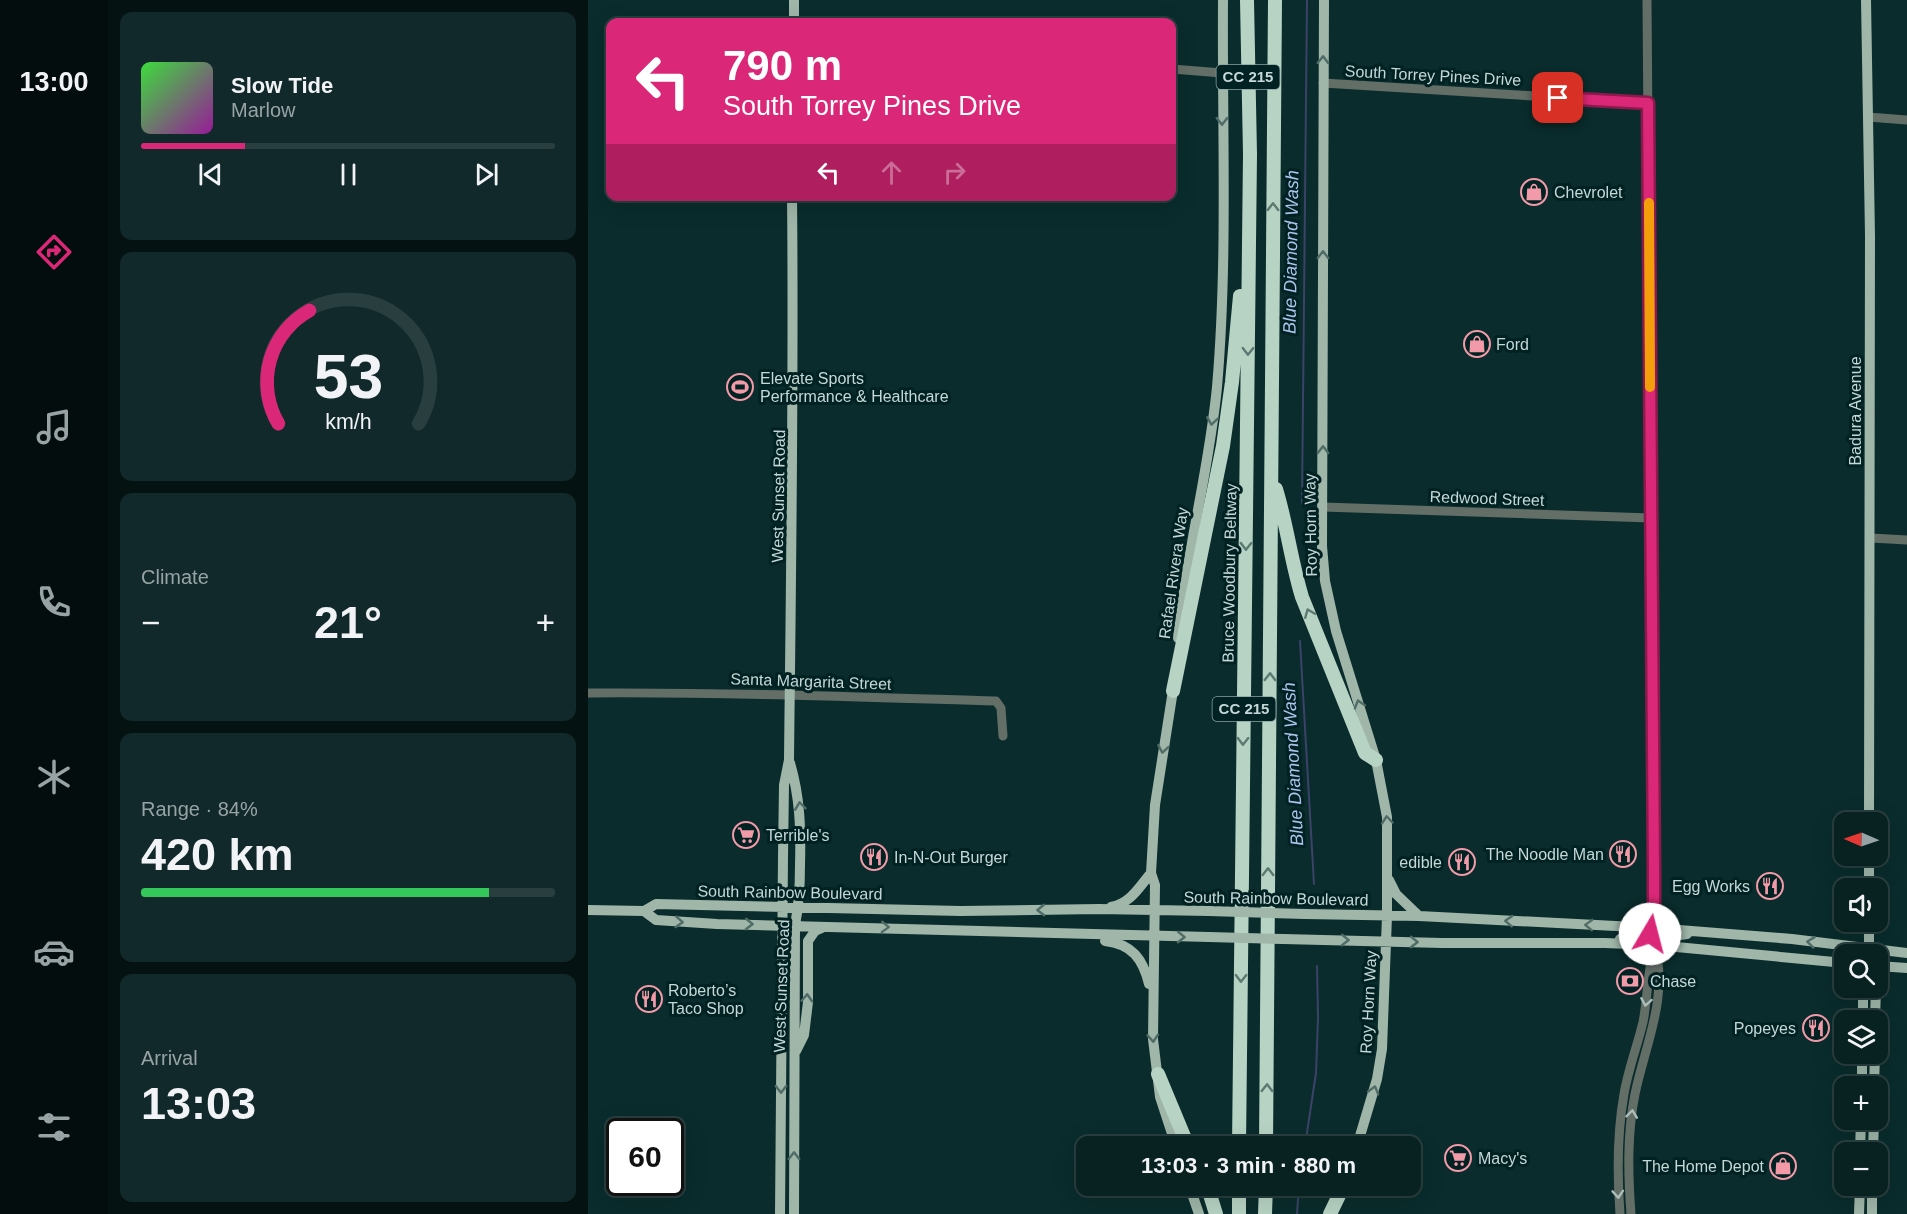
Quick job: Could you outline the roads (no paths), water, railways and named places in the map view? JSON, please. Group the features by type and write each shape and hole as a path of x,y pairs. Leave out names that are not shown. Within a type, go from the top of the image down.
{"highway":[{"name":"Bruce Woodbury Beltway","path":"1239,1136 1250,154 1247,0"},
{"name":"CC 215","path":"1266,1136 1275,0"},
{"path":"1173,691 1223,446 1240,298 1248,272"},
{"path":"1271,476 1288,533 1294,571 1302,597 1365,753 1376,760"},
{"path":"1158,1074 1184,1136"},
{"path":"1210,1196 1216,1214"},
{"path":"1239,1196 1239,1214"},
{"path":"1265,1214 1266,1196"},
{"path":"1330,1214 1339,1196"}],"main road":[{"path":"794,0 794,18"},
{"name":"Rafael Rivera Way","path":"1173,1136 1160,1097 1153,1039 1155,885 1151,873 1155,805 1173,691 1182,604 1210,438 1220,349 1223,0"},
{"name":"Roy Horn Way","path":"1324,0 1324,569 1332,611 1376,760 1387,817 1388,878 1382,1049 1377,1079 1360,1136"},
{"name":"Badura Avenue","path":"1866,0 1870,236 1869,812"},
{"name":"West Sunset Road","path":"780,1214 784,785 789,760 794,384 792,201"},
{"name":"West Sunset Road","path":"789,760 798,788 801,820 799,906 795,926 794,1214"},
{"path":"1099,909 1117,906 1129,899 1151,873"},
{"path":"1388,878 1395,894 1419,916"},
{"name":"South Rainbow Boulevard","path":"588,910 644,911 656,904 961,911 1099,909 1419,916 1654,928 1792,939 1834,946"},
{"name":"South Rainbow Boulevard","path":"644,911 656,920 795,926 1386,942 1655,945 1834,962"},
{"path":"781,1054 794,1054 804,1035 808,1002 808,941 815,931 827,926"},
{"path":"1605,943 1647,935 1654,928"},
{"path":"1025,932 1055,938 1101,940 1121,944 1140,959 1147,974 1153,1002"},
{"path":"1655,945 1655,940 1660,937 1696,932"},
{"name":"South Rainbow Boulevard","path":"1888,952 1907,953"},
{"path":"1888,967 1907,968"},
{"path":"780,1183 794,1183"},
{"path":"1193,1196 1199,1214"},
{"path":"1336,1214 1341,1196"},
{"path":"1859,1214 1860,1196"},
{"path":"1872,1196 1872,1214"}],"street":[{"path":"1647,0 1654,928"},
{"path":"1176,69 1222,73"},
{"name":"South Torrey Pines Drive","path":"1323,83 1648,103"},
{"path":"1868,117 1907,120"},
{"name":"Redwood Street","path":"1323,507 1651,518"},
{"path":"1871,538 1907,540"},
{"name":"Santa Margarita Street","path":"588,693 790,695 996,701 1000,708 1003,736"},
{"path":"1620,1214 1617,1177 1618,1135 1622,1104 1642,1024 1648,993 1649,962 1655,945"},
{"path":"1631,1214 1628,1177 1629,1136 1635,1096 1656,1017 1659,962 1655,945"}],"waterway":[{"name":"Blue Diamond Wash","path":"1302,504 1307,0"},
{"name":"Blue Diamond Wash","path":"1300,641 1314,884"},
{"name":"Blue Diamond Wash","path":"1307,1136 1316,1073 1317,966"},
{"name":"Blue Diamond Wash","path":"1297,1214 1298,1196"}],"place":[{"name":"Chevrolet","path":"1534,192"},
{"name":"Ford","path":"1477,344"},
{"name":"Elevate Sports Performance & Healthcare","path":"740,387"},
{"name":"Terrible's","path":"746,835"},
{"name":"The Noodle Man","path":"1623,854"},
{"name":"In-N-Out Burger","path":"874,857"},
{"name":"edible","path":"1462,862"},
{"name":"Egg Works","path":"1770,886"},
{"name":"Chase","path":"1630,981"},
{"name":"Roberto’s Taco Shop","path":"649,999"},
{"name":"Popeyes","path":"1816,1028"},
{"name":"Macy's","path":"1458,1158"},
{"name":"The Home Depot","path":"1783,1166"}]}
